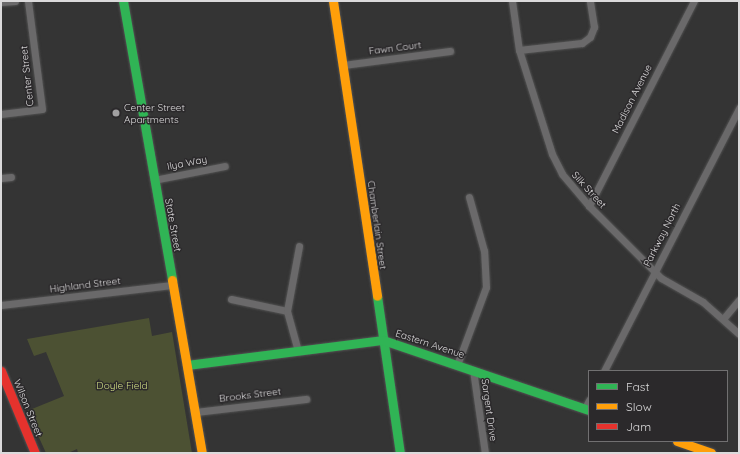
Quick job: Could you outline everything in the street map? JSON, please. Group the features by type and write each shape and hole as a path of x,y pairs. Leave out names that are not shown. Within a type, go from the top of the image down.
{"street":[{"path":"1,2 14,1"},
{"name":"Center Street","path":"1,114 42,109 28,1"},
{"name":"State Street","path":"123,1 202,453"},
{"name":"Chamberlain Street","path":"333,1 400,453"},
{"name":"Silk Street","path":"512,1 519,50 552,154 562,174 589,206 654,272 703,302 739,334"},
{"path":"519,50 582,43 590,37 594,27 590,1"},
{"name":"Madison Avenue","path":"589,206 694,1"},
{"name":"Fawn Court","path":"343,65 450,51"},
{"name":"Parkway North","path":"605,370 739,108"},
{"name":"Ilya Way","path":"154,180 225,166"},
{"path":"1,178 11,177"},
{"path":"457,365 486,286 484,251 469,198"},
{"path":"298,351 286,311 299,246"},
{"name":"Highland Street","path":"1,305 172,285"},
{"path":"231,299 286,311"},
{"path":"723,319 739,300"},
{"name":"Eastern Avenue","path":"187,365 383,340 588,406"},
{"name":"Sargent Drive","path":"473,370 485,453"},
{"name":"Wilson Street","path":"1,371 35,453"},
{"name":"Brooks Street","path":"195,412 306,399"},
{"path":"680,442 711,453"}],"green space":[{"name":"Doyle Field","path":"149,318 152,336 172,332 192,453 78,453 77,449 68,453 46,453 27,411 64,396 46,352 34,356 27,339"}],"traffic: fast":[{"path":"123,1 172,280"},
{"path":"377,296 400,453"},
{"path":"187,365 383,340 588,410"}],"traffic: slow":[{"path":"333,1 377,296"},
{"path":"172,280 202,453"},
{"path":"680,442 711,453"}],"traffic: jam":[{"path":"1,371 35,453"}],"place":[{"name":"Center Street Apartments","path":"116,113"}]}
